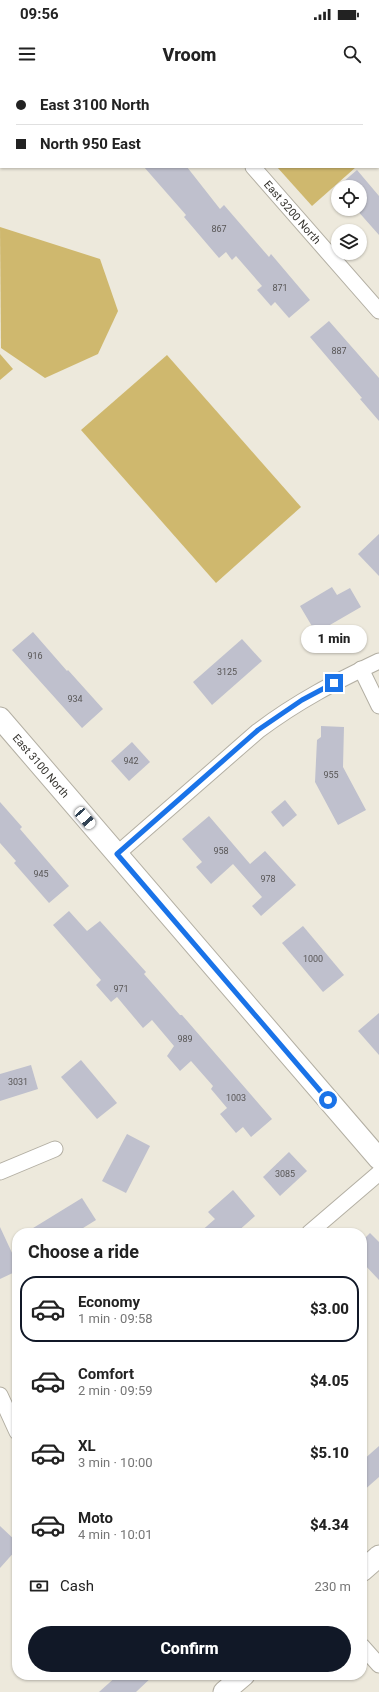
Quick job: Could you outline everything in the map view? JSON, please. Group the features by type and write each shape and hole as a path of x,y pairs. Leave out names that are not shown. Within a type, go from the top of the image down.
{"main road":[{"name":"East 3100 North","path":"0,718 379,1159"},
{"path":"367,1567 379,1556"},
{"path":"224,1692 238,1680"}],"street":[{"name":"East 3200 North","path":"254,168 379,311"},
{"path":"117,854 258,730 302,700 379,661"},
{"path":"361,670 379,706"},
{"path":"0,1172 55,1149"},
{"path":"316,1228 379,1173"},
{"path":"0,1395 12,1421"},
{"path":"367,1652 379,1665"}],"shaded area":[{"path":"278,168 355,168 341,180 331,180 331,189 312,206"},
{"path":"0,227 100,259 118,311 98,354 45,378 1,348"},
{"path":"0,354 13,369 0,380"},
{"path":"167,355 301,507 216,583 81,430"}],"building":[{"path":"145,168 188,168 220,209 224,205 269,257 271,254 310,300 289,318 275,302 271,306 257,290 262,286 236,256 232,260 226,252 219,258 184,217 186,215"},
{"path":"357,170 365,180 345,180"},
{"path":"367,182 379,196 379,235 362,216 367,216"},
{"path":"329,321 379,378 379,421 360,399 362,398 310,337"},
{"path":"379,534 379,576 358,554"},
{"path":"332,587 337,595 350,588 361,607 316,633 300,606"},
{"path":"33,632 103,709 82,728 12,650"},
{"path":"242,639 262,661 212,705 193,682"},
{"path":"321,726 344,727 343,767 366,810 338,825 315,782 317,740 321,737"},
{"path":"132,742 150,762 129,781 111,761"},
{"path":"285,800 297,815 283,827 271,812"},
{"path":"0,802 22,827 20,829 69,886 49,903 14,863 16,861 0,843"},
{"path":"209,816 250,864 265,851 296,885 261,916 252,906 262,897 233,864 211,884 196,867 202,862 182,839"},
{"path":"69,911 87,931 100,921 146,972 144,974 180,1015 182,1015 272,1119 251,1137 243,1127 236,1133 220,1114 227,1108 211,1089 213,1086 191,1061 180,1071 167,1056 174,1046 152,1020 143,1028 117,997 111,1002 96,985 101,980 53,925"},
{"path":"303,926 344,975 323,992 282,943"},
{"path":"379,1013 379,1055 358,1031"},
{"path":"81,1060 117,1103 97,1119 61,1077"},
{"path":"31,1065 38,1089 0,1101 0,1074"},
{"path":"127,1134 150,1146 126,1193 102,1181"},
{"path":"289,1152 307,1171 280,1196 263,1177"},
{"path":"233,1190 255,1216 242,1228 205,1228 215,1219 208,1212"},
{"path":"82,1198 96,1220 83,1228 33,1228"},
{"path":"0,1227 12,1253 12,1273 0,1279"},
{"path":"370,1233 379,1242 379,1280 367,1267 367,1236"},
{"path":"379,1446 379,1477 367,1488 367,1457"},
{"path":"0,1526 12,1537 12,1555 0,1568"},
{"path":"112,1680 149,1680 136,1692 99,1692"}],"route":[{"path":"328,1100 117,854 258,730 302,700 334,683"}]}
